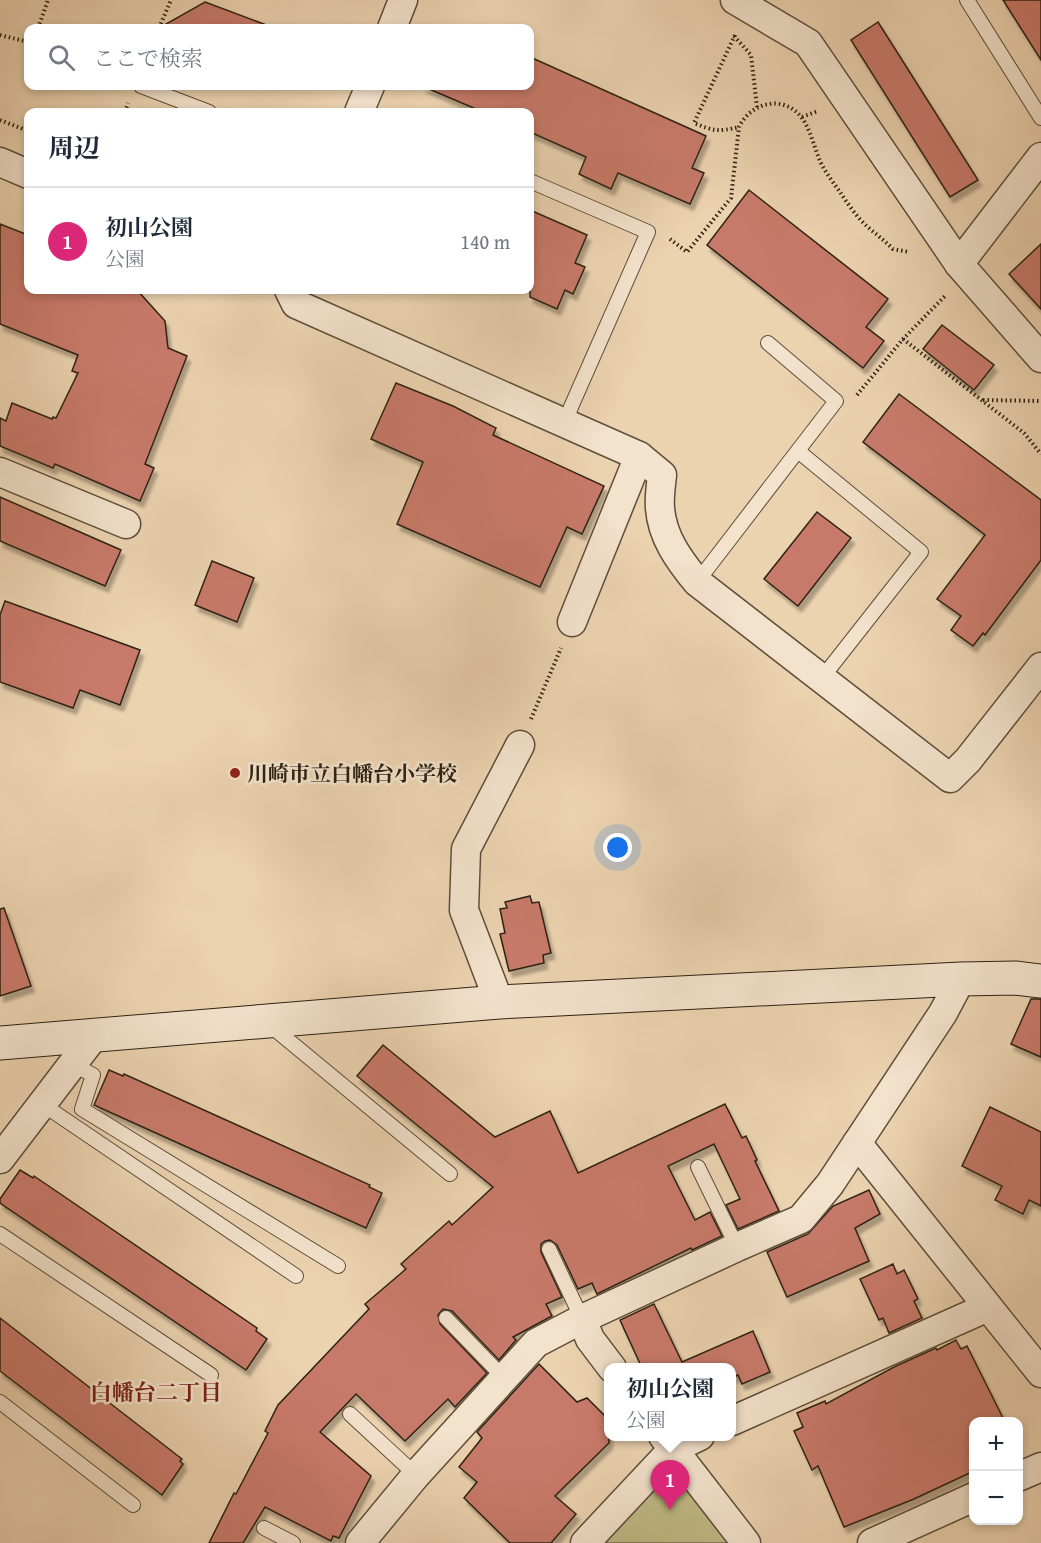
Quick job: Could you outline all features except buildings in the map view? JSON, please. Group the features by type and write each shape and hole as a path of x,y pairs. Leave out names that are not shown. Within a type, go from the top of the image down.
{"street":[{"path":"394,24 404,0"},
{"path":"735,0 808,43 959,264 1041,358"},
{"path":"959,264 1041,157"},
{"path":"0,162 24,172"},
{"path":"292,294 296,304 639,456 662,475 660,508 666,534 676,558 697,582 950,778 968,760 1041,667"},
{"path":"572,622 639,456"},
{"path":"0,472 126,524"},
{"path":"499,1002 464,910 466,849 520,745"},
{"path":"0,1043 499,1002 961,979 1015,978 1041,981"},
{"path":"360,1543 416,1475 536,1343 737,1246 801,1219 830,1184 943,1014 961,979"},
{"path":"4,1148 42,1104 94,1036"},
{"path":"857,1143 1041,1373"},
{"path":"736,1419 988,1307"},
{"path":"582,1319 590,1339 608,1363"},
{"path":"585,1543 668,1443 746,1543"},
{"path":"1023,1475 1041,1467"},
{"path":"872,1543 969,1499"}],"lane":[{"path":"967,0 1041,118"},
{"path":"151,90 199,108"},
{"path":"534,184 648,232 566,422"},
{"path":"697,582 836,401 768,343"},
{"path":"798,451 921,552 822,678"},
{"path":"266,1022 450,1174"},
{"path":"72,1064 93,1075 82,1109 338,1266"},
{"path":"42,1104 296,1276"},
{"path":"698,1167 737,1246"},
{"path":"0,1234 212,1375"},
{"path":"549,1249 582,1319"},
{"path":"446,1318 504,1378"},
{"path":"0,1402 133,1505"},
{"path":"350,1414 416,1475"},
{"path":"264,1528 293,1543"}],"path":[{"path":"39,24 48,0"},
{"path":"161,24 171,0"},
{"path":"737,30 694,123 719,131 739,127"},
{"path":"0,35 24,41"},
{"path":"734,36 751,55 757,107"},
{"path":"648,232 664,234 687,252 731,198 739,127 743,119 757,107 767,104 785,105 801,117 820,163 854,211 892,249 909,252"},
{"path":"801,117 819,111"},
{"path":"0,120 24,129"},
{"path":"836,401 857,395 903,339 946,295"},
{"path":"903,339 1024,433 1041,454"},
{"path":"982,400 1041,401"},
{"path":"520,745 572,622"}],"shaded area":[{"path":"667,1475 681,1478 730,1543 605,1543"}],"place":[{"name":"川崎市立白幡台小学校","path":"235,773"},
{"name":"初山公園","path":"670,1510"}],"district":[{"name":"白幡台二丁目","path":"156,1392"}]}
